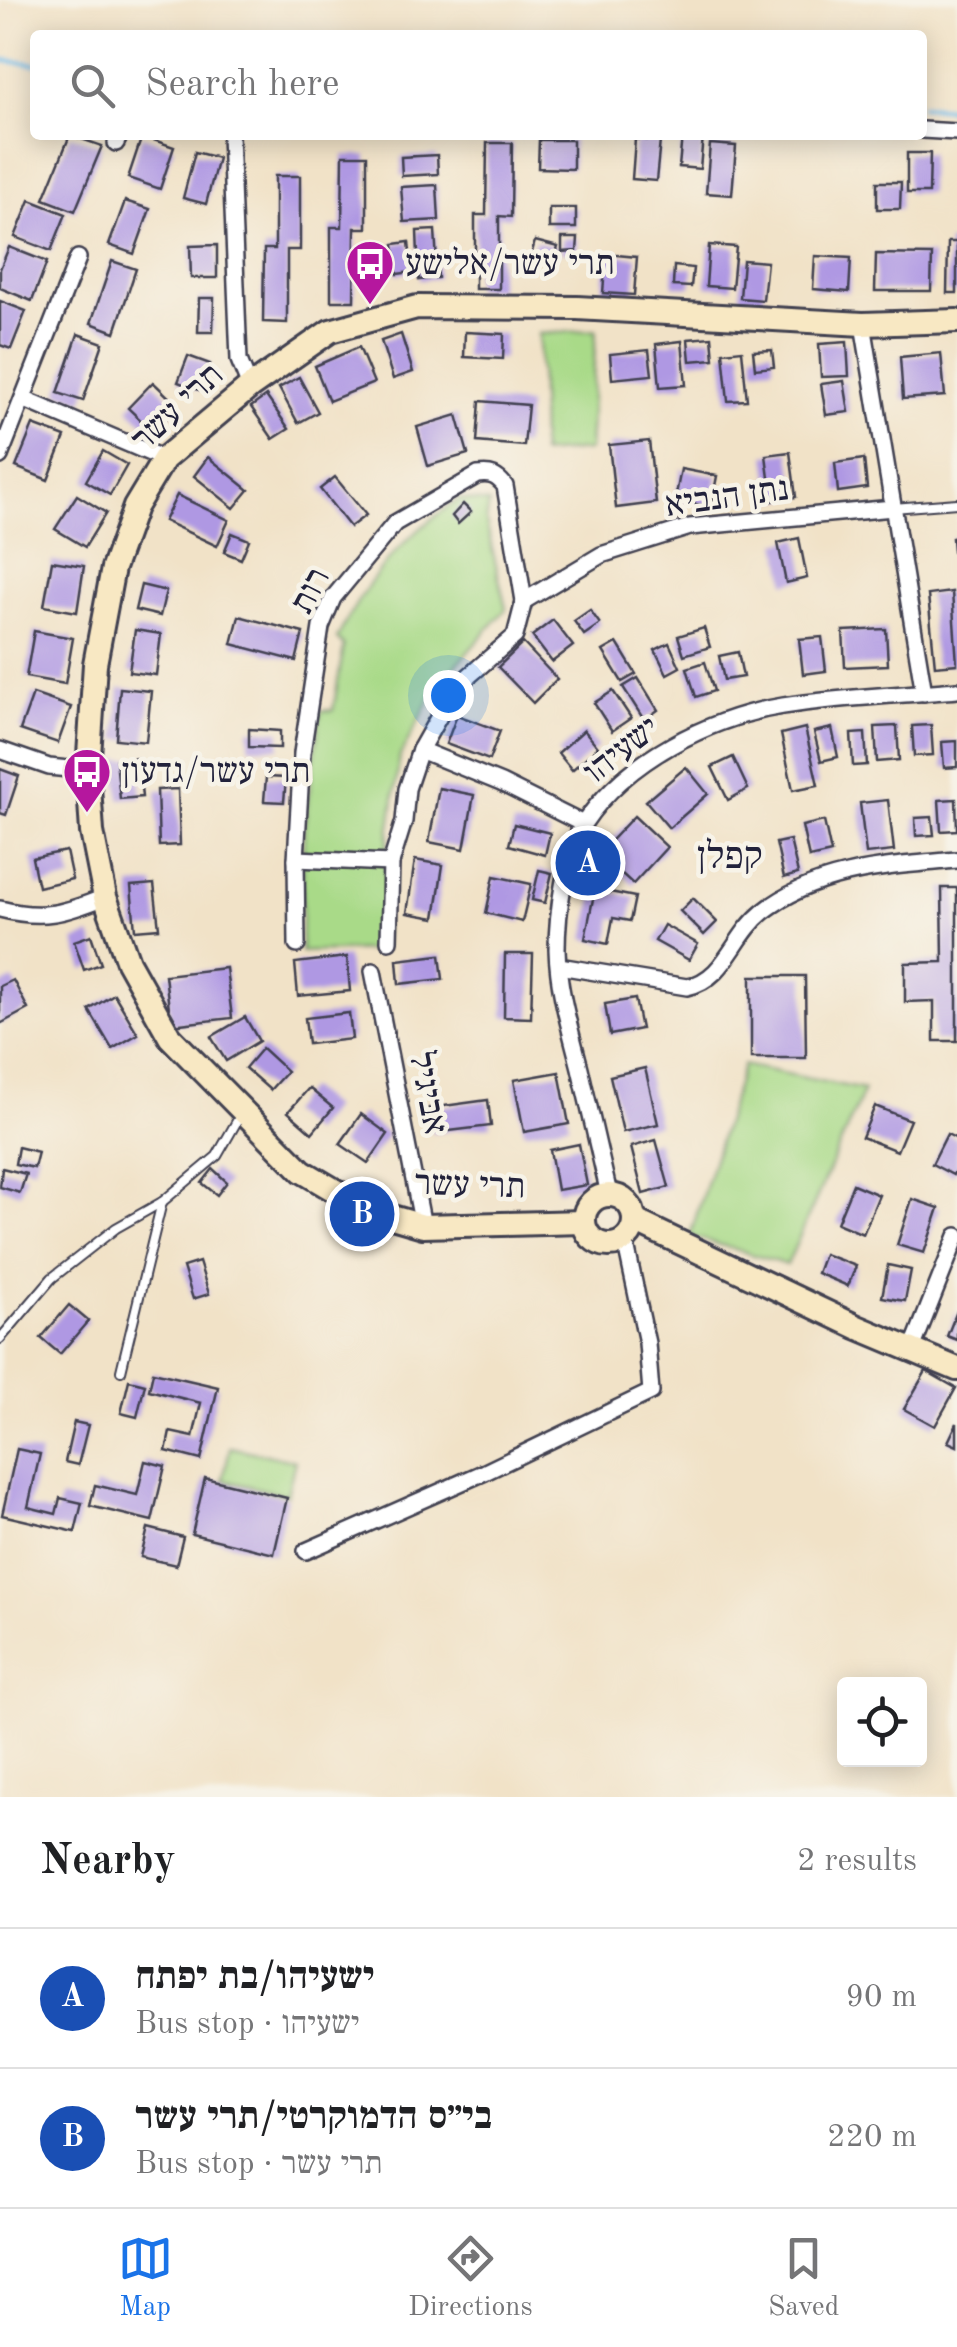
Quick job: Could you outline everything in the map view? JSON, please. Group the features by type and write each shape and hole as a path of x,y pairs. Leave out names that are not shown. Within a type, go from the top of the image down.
{"street":[{"path":"927,130 957,132"},
{"path":"230,140 239,360 250,388"},
{"path":"0,456 78,258"},
{"name":"תרי עשר","path":"584,1222 423,1226 368,1210 302,1172 170,1037 128,962 105,897 92,832 88,771 95,664 112,568 136,507 164,460 250,388 330,331 416,307 578,308 863,324 957,321"},
{"path":"863,324 924,693"},
{"path":"23,398 164,460"},
{"name":"רות","path":"297,945 296,859 302,753 321,627 333,598 395,523 488,473 505,486 524,601"},
{"name":"נתן הנביא","path":"524,601 601,556 690,528 893,508"},
{"path":"389,941 391,863 404,821 406,789 420,750 455,688 515,636 524,601"},
{"name":"ישעיהו","path":"609,1194 564,1007 557,947 571,852 583,824 616,786 656,755 697,733 781,706 957,690"},
{"path":"0,750 49,767 88,771"},
{"path":"420,750 502,783 583,824"},
{"path":"296,859 391,863"},
{"path":"559,966 687,987 703,984 715,975 759,914 784,897 824,879 957,860"},
{"path":"0,909 30,916 66,912 105,897"},
{"name":"אביגיל","path":"372,971 423,1226"},
{"path":"306,1550 485,1472 650,1392 630,1205 624,1198 609,1194 593,1200 584,1222 598,1243 616,1244 630,1230"},
{"path":"630,1230 957,1368"},
{"path":"912,1349 957,1236"}],"lane":[{"path":"893,508 957,503"},
{"path":"0,1339 52,1278 116,1228 162,1202 217,1156 244,1110"},
{"path":"122,1371 162,1202"}],"green space":[{"path":"596,330 589,450 541,454 539,334"},
{"path":"460,499 489,503 486,522 506,609 437,687 400,756 386,856 383,950 301,952 304,828 321,711 333,710 344,646 337,639 388,560 421,528"},
{"path":"743,1065 864,1090 787,1265 690,1236"},
{"path":"230,1447 295,1461 287,1495 223,1480"}],"building":[{"path":"68,140 102,146 75,211 44,199"},
{"path":"141,140 174,147 160,189 128,178"},
{"path":"539,140 573,140 573,169 538,168"},
{"path":"635,140 660,141 656,181 632,179"},
{"path":"682,140 703,140 700,169 679,167"},
{"path":"487,143 512,143 511,217 499,216 499,289 475,289 475,215 486,215"},
{"path":"710,144 736,146 732,195 706,193"},
{"path":"195,152 218,158 206,204 183,198"},
{"path":"907,153 930,153 929,193 907,193"},
{"path":"343,155 367,155 367,228 355,228 354,301 331,301 331,227 342,227"},
{"path":"437,155 438,174 402,176 401,157"},
{"path":"275,176 300,176 300,250 287,250 287,323 263,322 264,249 275,249"},
{"path":"877,182 901,182 900,209 877,209"},
{"path":"437,185 439,220 404,222 401,187"},
{"path":"30,200 66,214 51,251 15,237"},
{"path":"125,201 150,209 134,254 109,245"},
{"path":"549,208 576,208 576,228 549,228"},
{"path":"435,230 438,278 419,280 417,231"},
{"path":"562,238 578,238 577,251 562,252"},
{"path":"535,241 558,247 554,262 531,256"},
{"path":"409,242 412,272 397,274 394,244"},
{"path":"948,242 957,242 957,293 947,293"},
{"path":"217,245 217,278 191,278 190,246"},
{"path":"709,245 736,247 732,288 706,286"},
{"path":"9,247 47,262 32,301 0,288 0,269"},
{"path":"606,254 637,257 634,295 603,293"},
{"path":"876,254 932,255 931,291 875,291"},
{"path":"815,256 851,258 849,292 813,289"},
{"path":"743,260 767,262 763,300 740,298"},
{"path":"112,261 136,269 115,332 91,323"},
{"path":"674,266 693,268 691,287 673,286"},
{"path":"199,298 214,298 213,332 198,332"},
{"path":"0,301 26,311 11,349 0,345"},
{"path":"465,332 504,334 503,359 464,357"},
{"path":"78,334 103,343 83,401 58,393"},
{"path":"401,334 413,372 393,379 381,341"},
{"path":"712,337 714,359 690,361 688,339"},
{"path":"682,341 686,385 660,387 656,344"},
{"path":"847,342 849,376 821,377 819,344"},
{"path":"359,347 374,383 329,401 315,366"},
{"path":"649,350 652,375 612,379 610,354"},
{"path":"742,350 747,400 728,401 723,352"},
{"path":"772,350 774,367 755,369 753,351"},
{"path":"941,353 945,396 903,399 900,357"},
{"path":"188,356 210,364 199,390 178,382"},
{"path":"299,377 318,412 298,423 279,388"},
{"path":"844,381 849,412 826,415 821,384"},
{"path":"153,382 178,406 153,432 128,408"},
{"path":"266,396 289,429 273,439 251,407"},
{"path":"480,401 528,405 524,446 477,442"},
{"path":"457,415 468,454 428,466 417,427"},
{"path":"33,425 65,437 48,480 16,467"},
{"path":"649,441 656,503 616,508 609,445"},
{"path":"103,451 127,465 110,495 86,481"},
{"path":"790,452 796,497 772,501 766,455"},
{"path":"208,457 249,490 234,508 194,476"},
{"path":"864,459 867,488 838,492 835,463"},
{"path":"681,469 717,476 711,507 675,500"},
{"path":"335,477 366,515 350,527 320,489"},
{"path":"77,495 106,513 85,547 55,529"},
{"path":"177,495 229,520 217,546 164,521"},
{"path":"463,504 471,512 458,524 452,516"},
{"path":"232,533 249,540 241,559 224,552"},
{"path":"957,537 957,562 954,563 952,538"},
{"path":"799,538 807,578 786,583 778,543"},
{"path":"52,561 84,566 77,612 44,606"},
{"path":"141,585 166,591 160,616 135,610"},
{"path":"952,592 957,664 935,666 928,595"},
{"path":"590,610 600,624 584,635 574,621"},
{"path":"239,616 303,633 296,661 232,644"},
{"path":"553,620 573,646 552,662 532,636"},
{"path":"704,628 710,647 684,655 678,636"},
{"path":"886,629 888,665 845,667 843,631"},
{"path":"135,630 161,634 156,675 129,672"},
{"path":"34,631 73,638 65,684 26,677"},
{"path":"822,637 826,671 803,674 799,639"},
{"path":"523,643 557,679 533,703 498,667"},
{"path":"617,643 636,674 622,682 603,651"},
{"path":"669,643 680,667 667,674 655,650"},
{"path":"738,652 743,677 724,680 719,656"},
{"path":"705,662 714,691 696,697 687,668"},
{"path":"638,678 658,710 644,720 623,687"},
{"path":"120,688 151,691 146,742 116,739"},
{"path":"613,691 631,718 612,731 594,703"},
{"path":"33,694 71,707 58,743 20,730"},
{"path":"457,715 500,731 489,760 446,744"},
{"path":"931,725 933,755 914,756 912,726"},
{"path":"897,726 899,760 877,762 875,727"},
{"path":"805,728 818,785 793,790 781,734"},
{"path":"832,728 838,757 821,761 814,732"},
{"path":"249,729 280,731 280,748 249,747"},
{"path":"584,730 598,747 572,770 558,753"},
{"path":"865,733 867,765 853,766 851,734"},
{"path":"957,741 957,767 944,768 942,742"},
{"path":"733,757 748,789 728,800 712,767"},
{"path":"138,758 142,797 120,799 116,760"},
{"path":"686,767 708,794 669,828 646,801"},
{"path":"0,769 19,776 6,815 0,813"},
{"path":"266,777 286,778 284,802 264,801"},
{"path":"439,788 474,795 464,849 429,842"},
{"path":"178,789 180,845 159,846 157,790"},
{"path":"956,799 957,830 941,831 939,800"},
{"path":"888,800 894,851 866,854 860,803"},
{"path":"634,816 667,847 633,884 599,853"},
{"path":"932,817 934,835 916,836 915,818"},
{"path":"824,821 831,853 809,858 802,826"},
{"path":"514,824 550,833 545,855 509,845"},
{"path":"790,840 798,874 784,878 776,843"},
{"path":"66,851 72,879 38,887 32,858"},
{"path":"415,860 443,865 435,918 407,913"},
{"path":"539,870 552,873 545,903 532,900"},
{"path":"494,876 531,884 522,922 486,913"},
{"path":"154,884 159,928 135,930 131,886"},
{"path":"942,888 957,888 957,1041 934,1041 934,1001 905,1002 905,963 943,962"},
{"path":"595,889 635,897 630,921 613,918 608,944 585,939"},
{"path":"693,898 717,922 704,935 680,911"},
{"path":"664,925 698,944 689,960 655,941"},
{"path":"91,935 101,964 84,970 74,941"},
{"path":"505,954 533,954 531,1018 504,1017"},
{"path":"440,955 443,979 399,984 397,960"},
{"path":"347,957 350,991 298,996 295,963"},
{"path":"226,968 232,1018 171,1025 165,975"},
{"path":"751,976 805,976 806,1058 751,1058"},
{"path":"13,980 28,1009 0,1024 0,986"},
{"path":"114,994 138,1034 112,1049 89,1010"},
{"path":"635,999 641,1029 610,1035 605,1004"},
{"path":"349,1013 352,1039 308,1044 305,1018"},
{"path":"245,1017 259,1041 226,1061 211,1037"},
{"path":"262,1048 287,1071 270,1090 245,1068"},
{"path":"645,1068 658,1124 623,1132 610,1076"},
{"path":"559,1072 569,1124 524,1132 514,1080"},
{"path":"309,1088 333,1108 312,1133 288,1112"},
{"path":"488,1100 491,1126 432,1133 429,1108"},
{"path":"875,1106 910,1120 897,1151 862,1137"},
{"path":"361,1114 388,1134 368,1163 340,1144"},
{"path":"947,1134 957,1139 957,1167 953,1175 932,1164"},
{"path":"656,1140 669,1187 643,1194 631,1147"},
{"path":"579,1144 587,1185 557,1190 550,1150"},
{"path":"18,1147 38,1152 34,1168 15,1164"},
{"path":"2,1168 26,1174 20,1193 0,1187"},
{"path":"213,1169 227,1182 217,1195 202,1183"},
{"path":"853,1184 879,1195 863,1234 837,1223"},
{"path":"912,1199 939,1208 924,1253 897,1245"},
{"path":"824,1254 856,1266 848,1286 817,1273"},
{"path":"199,1262 209,1294 193,1299 183,1267"},
{"path":"888,1265 911,1270 905,1301 882,1297"},
{"path":"69,1305 88,1321 60,1354 41,1338"},
{"path":"957,1311 957,1340 947,1336"},
{"path":"926,1371 956,1388 935,1426 904,1409"},
{"path":"153,1372 218,1387 201,1460 166,1451 170,1432 193,1437 201,1403 149,1390"},
{"path":"129,1380 145,1384 137,1417 121,1413"},
{"path":"74,1422 88,1425 78,1465 65,1462"},
{"path":"957,1423 957,1446 948,1442"},
{"path":"17,1449 40,1454 28,1507 56,1514 60,1498 82,1503 75,1532 2,1515"},
{"path":"145,1461 165,1466 152,1521 90,1506 95,1485 137,1495"},
{"path":"205,1478 287,1498 274,1554 192,1534"},
{"path":"148,1528 183,1537 176,1565 141,1557"}],"waterway":[{"path":"0,60 30,63"},
{"path":"927,106 957,109"}],"place":[{"name":"תרי עשר/אלישע","path":"370,306"},
{"name":"תרי עשר/גדעון","path":"87,814"},
{"name":"ישעיהו/בת יפתח","path":"588,863"},
{"name":"בי״ס הדמוקרטי/תרי עשר","path":"362,1214"}],"district":[{"name":"קפלן","path":"730,858"}]}
